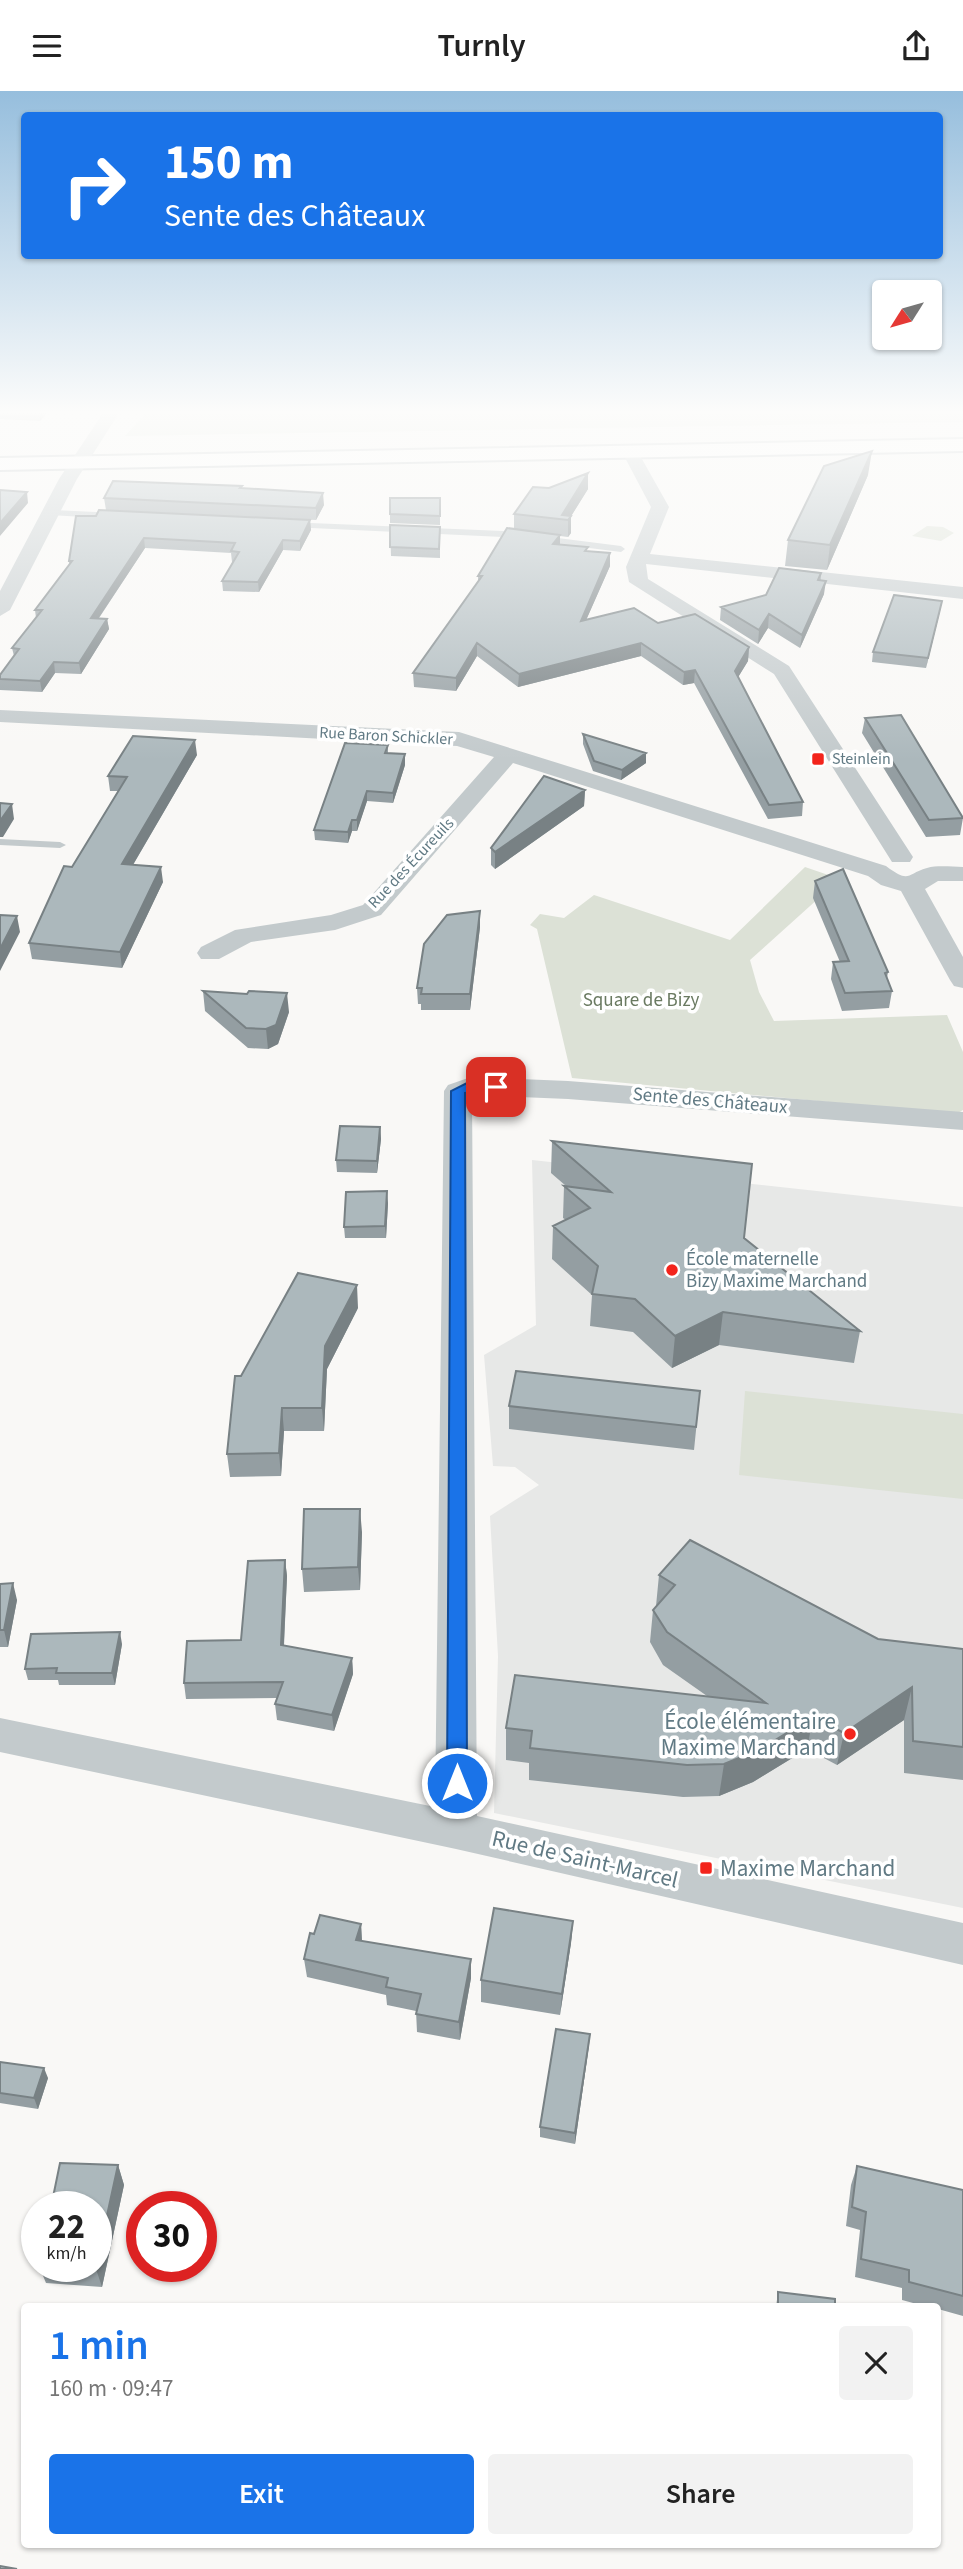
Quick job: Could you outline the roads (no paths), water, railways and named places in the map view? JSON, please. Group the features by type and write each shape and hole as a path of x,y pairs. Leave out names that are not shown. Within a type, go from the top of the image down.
{"street":[{"path":"0,610 44,529"},
{"path":"630,553 646,529"},
{"path":"630,553 963,593"},
{"path":"630,553 639,582 782,670 901,857"},
{"name":"Rue Baron Schickler","path":"0,716 459,739 877,871 889,881 921,879"},
{"name":"Rue des Écureuils","path":"211,953 244,935 335,922 372,910 508,755"},
{"path":"877,871 883,861 901,857 923,863 921,879 963,980"},
{"path":"921,879 963,874"},
{"name":"Sente des Châteaux","path":"456,1831 458,1091 471,1086 568,1090 963,1121"},
{"name":"Rue de Saint-Marcel","path":"0,1735 456,1831 963,1944"}],"lane":[{"path":"386,529 503,534 630,553"},
{"path":"0,842 60,845"}],"place":[{"name":"Steinlein","path":"818,759"},
{"name":"École maternelle Bizy Maxime Marchand","path":"672,1270"},
{"name":"École élémentaire Maxime Marchand","path":"850,1734"},
{"name":"Maxime Marchand","path":"706,1868"}],"park label":[{"name":"Square de Bizy","path":"641,1000"}]}
